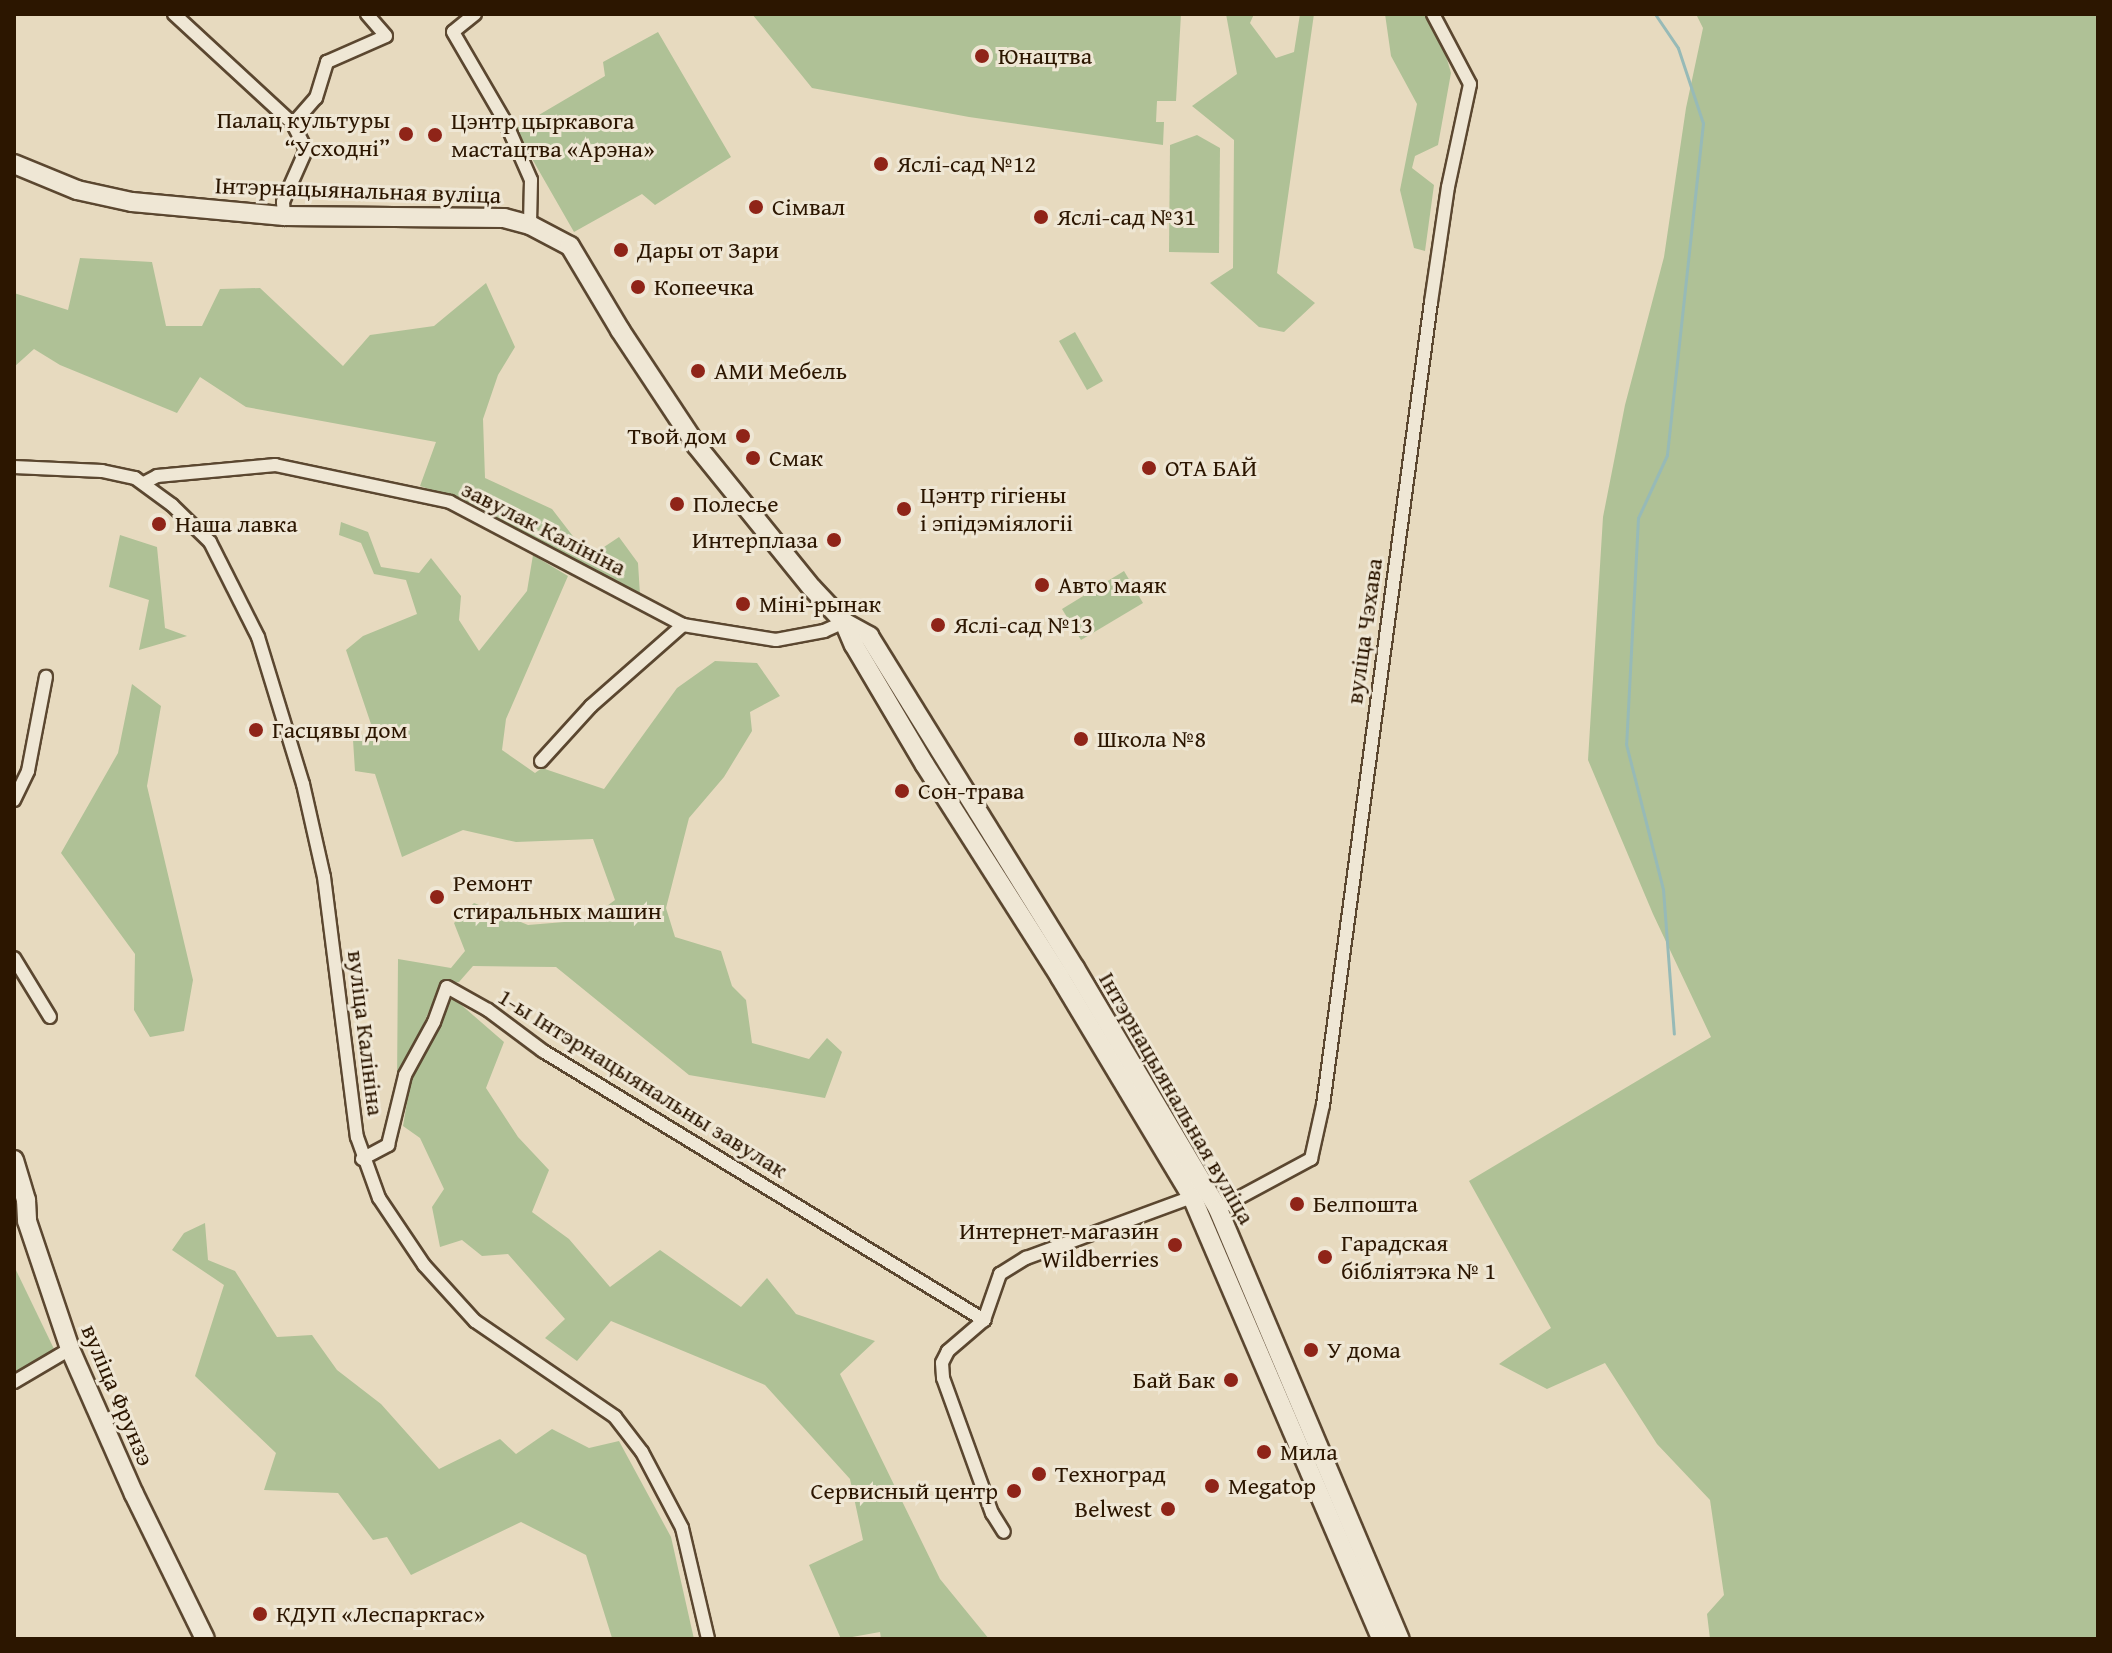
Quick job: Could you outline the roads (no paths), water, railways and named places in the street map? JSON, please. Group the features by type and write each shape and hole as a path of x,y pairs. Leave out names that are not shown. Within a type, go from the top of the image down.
{"main road":[{"name":"Інтэрнацыянальная вуліца","path":"14,164 105,197 284,216 504,218 530,225 570,246 620,330 696,445 812,588 844,622 854,645 925,765 1068,972 1209,1212 1393,1638"},
{"name":"Інтэрнацыянальная вуліца","path":"1068,972 1192,1197 1209,1212"},
{"name":"вуліца Фрунзэ","path":"14,1160 26,1200 27,1221 70,1349 134,1494 205,1639"}],"street":[{"path":"174,14 293,124 306,150 283,202 284,216"},
{"path":"293,124 316,98 327,62 386,36 367,14"},
{"path":"475,14 453,32 506,123 531,180 530,225"},
{"name":"вуліца Чэхава","path":"1209,1212 1311,1159 1323,1105 1433,288 1448,187 1470,84 1433,14"},
{"name":"завулак Калініна","path":"144,483 157,476 275,465 450,502 683,625 776,640 824,631 844,622"},
{"name":"вуліца Калініна","path":"14,467 102,471 144,483 210,542 258,637 303,784 324,877 350,1096 362,1159 379,1198 424,1265 475,1321 615,1417 642,1452 682,1528 708,1639"},
{"path":"541,761 591,706 683,625"},
{"path":"14,800 28,771 46,677"},
{"path":"14,958 50,1017"},
{"name":"1-ы Інтэрнацыянальны завулак","path":"362,1159 388,1145 405,1075 447,987 488,1010 543,1051 984,1320"},
{"path":"1004,1532 987,1500 943,1378 942,1363 948,1351 984,1320 1000,1274 1026,1258 1192,1197"},
{"path":"14,1382 70,1349"}],"waterway":[{"path":"1655,14 1678,48 1703,123 1667,455 1638,518 1626,744 1663,889 1674,1034"}],"place":[{"name":"Юнацтва","path":"982,56"},
{"name":"Палац культуры “Усходні”","path":"406,134"},
{"name":"Цэнтр цыркавога мастацтва «Арэна»","path":"435,135"},
{"name":"Яслі-сад №12","path":"881,164"},
{"name":"Сімвал","path":"756,207"},
{"name":"Яслі-сад №31","path":"1041,217"},
{"name":"Дары от Зари","path":"621,250"},
{"name":"Копеечка","path":"638,287"},
{"name":"АМИ Мебель","path":"698,371"},
{"name":"Твой дом","path":"743,436"},
{"name":"Смак","path":"753,458"},
{"name":"ОТА БАЙ","path":"1149,468"},
{"name":"Полесье","path":"677,504"},
{"name":"Цэнтр гігіены і эпідэміялогіі","path":"904,509"},
{"name":"Наша лавка","path":"159,524"},
{"name":"Интерплаза","path":"834,540"},
{"name":"Авто маяк","path":"1042,585"},
{"name":"Міні-рынак","path":"743,604"},
{"name":"Яслі-сад №13","path":"938,625"},
{"name":"Гасцявы дом","path":"256,730"},
{"name":"Школа №8","path":"1081,739"},
{"name":"Сон-трава","path":"902,791"},
{"name":"Ремонт стиральных машин","path":"437,897"},
{"name":"Белпошта","path":"1297,1204"},
{"name":"Интернет-магазин Wildberries","path":"1175,1245"},
{"name":"Гарадская бібліятэка № 1","path":"1325,1257"},
{"name":"У дома","path":"1311,1350"},
{"name":"Бай Бак","path":"1231,1380"},
{"name":"Мила","path":"1264,1452"},
{"name":"Техноград","path":"1039,1474"},
{"name":"Megatop","path":"1212,1486"},
{"name":"Сервисный центр","path":"1014,1491"},
{"name":"Belwest","path":"1168,1509"},
{"name":"КДУП «Леспаркгас»","path":"260,1614"}]}
